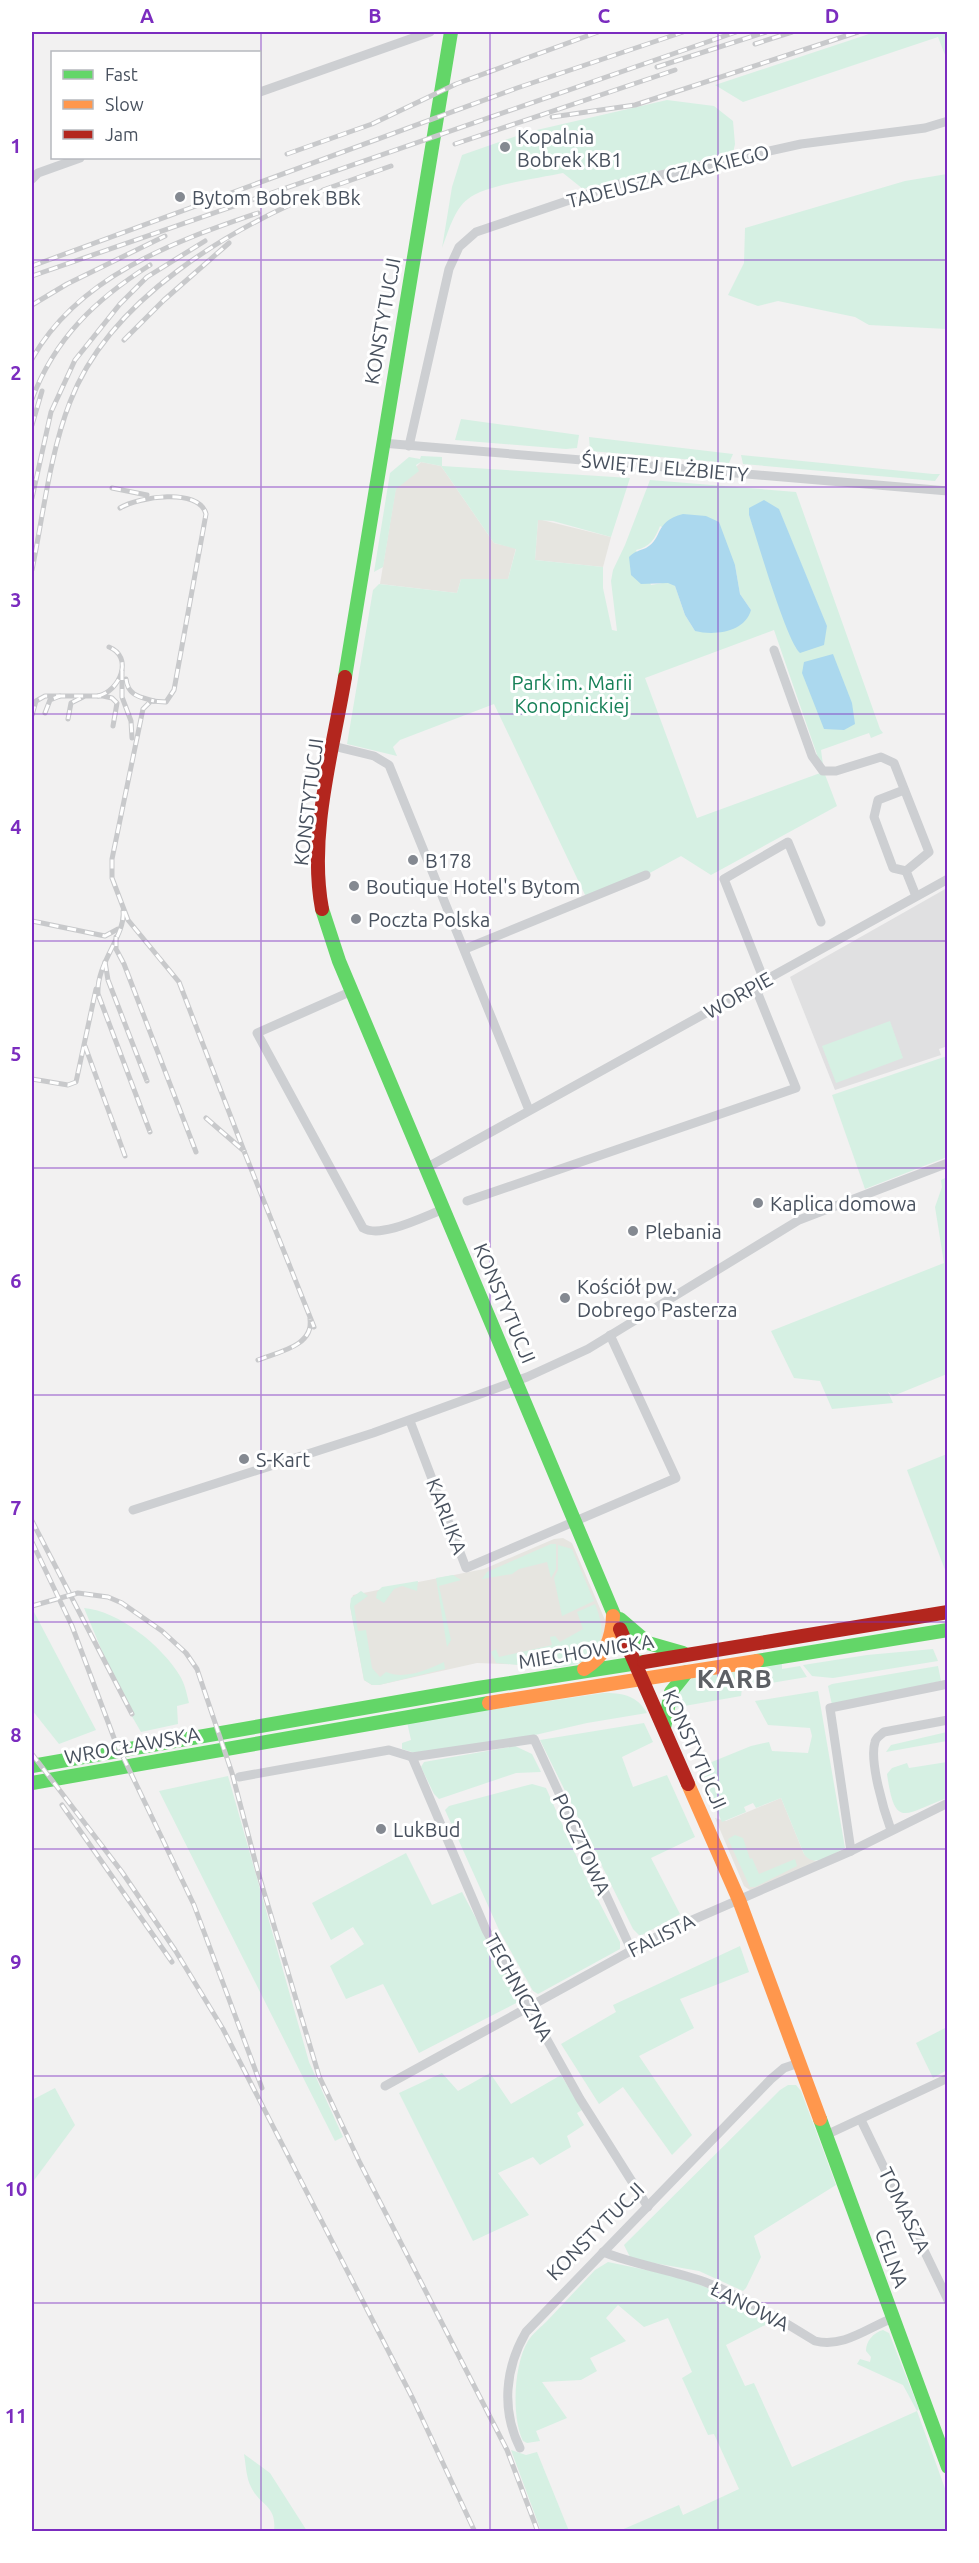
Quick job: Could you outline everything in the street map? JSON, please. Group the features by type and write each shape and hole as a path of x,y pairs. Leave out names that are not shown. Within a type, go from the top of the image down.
{"street":[{"path":"261,92 430,32"},
{"name":"KONSTYTUCJI","path":"450,37 381,443 321,820 318,872 325,922 641,1679 740,1899 799,2063 784,2068 771,2079 648,2207 538,2316 514,2352 508,2380 507,2405 514,2437 520,2448"},
{"name":"TADEUSZA CZACKIEGO","path":"409,446 449,268 455,252 469,235 574,197 640,179 821,140 925,128 948,121"},
{"path":"32,179 38,173 77,159"},
{"name":"ŚWIĘTEJ ELŻBIETY","path":"381,443 948,491"},
{"path":"774,650 812,756 823,771 836,771 881,757 894,763 929,852 906,871"},
{"path":"333,746 374,756 389,765 529,1110"},
{"path":"904,790 878,800 874,817 893,868 906,871"},
{"path":"467,1202 796,1088 759,994 764,980 724,879 788,842 821,922"},
{"path":"906,871 916,896"},
{"path":"465,949 646,875"},
{"name":"WORPIE","path":"426,1168 948,879"},
{"path":"352,991 257,1033 363,1228 372,1232 387,1230 444,1209"},
{"path":"133,1510 410,1421 517,1382 588,1349 799,1220 948,1163"},
{"name":"KARLIKA","path":"410,1421 466,1568 676,1478 610,1335"},
{"path":"613,1611 626,1626 648,1643 689,1654"},
{"path":"572,1673 596,1662 606,1651 613,1628 613,1611"},
{"name":"MIECHOWICKA","path":"230,1731 948,1612"},
{"name":"MIECHOWICKA","path":"239,1746 948,1630"},
{"path":"664,1728 671,1692 687,1672"},
{"path":"851,1851 830,1708 948,1683"},
{"path":"891,1830 877,1772 874,1743 884,1732 948,1720"},
{"name":"WROCŁAWSKA","path":"32,1766 230,1731"},
{"name":"POCZTOWA","path":"412,1756 534,1739 631,1949"},
{"name":"WROCŁAWSKA","path":"32,1783 239,1746"},
{"path":"239,1777 389,1750 412,1756"},
{"name":"TECHNICZNA","path":"412,1756 486,1930 580,2099 648,2207"},
{"name":"FALISTA","path":"385,2086 631,1949 701,1915 851,1851 948,1803"},
{"name":"CELNA","path":"799,2063 948,2467"},
{"path":"826,2134 861,2120 948,2078"},
{"name":"TOMASZA","path":"861,2120 948,2300"},
{"name":"ŁANOWA","path":"603,2252 704,2282 737,2296 815,2340 828,2344 841,2342 893,2318"}],"shaded area":[{"path":"421,462 441,466 494,543 516,548 508,579 461,579 457,593 380,584 396,487"},
{"path":"538,519 611,537 603,567 535,560"},
{"path":"947,888 948,1046 939,1049 941,1055 835,1090 790,977"},
{"path":"563,1538 572,1543 605,1620 605,1636 595,1656 565,1666 477,1663 379,1685 372,1685 364,1680 350,1606 353,1595 484,1569 554,1539"},
{"path":"781,1798 804,1854 817,1862 751,1891 744,1886 715,1818 726,1821"}],"green space":[{"path":"875,32 947,32 947,60 938,37 743,102 715,85"},
{"path":"667,100 714,106 733,121 735,144 733,153 583,189 563,173 487,190 463,203 452,222 442,248 452,187 462,155 528,132"},
{"path":"947,174 947,329 869,325 855,317 778,301 758,306 728,295 744,263 745,228 905,181"},
{"path":"461,419 579,435 577,448 455,440"},
{"path":"589,437 733,454 729,463 590,451"},
{"path":"741,455 940,474 935,481 743,464"},
{"name":"Park im. Marii Konopnickiej","path":"421,456 442,457 442,466 630,478 611,537 553,521 538,520 535,560 603,567 603,588 612,630 617,631 611,581 613,570 650,480 796,492 883,733 871,738 869,733 821,750 824,772 837,806 711,875 681,856 646,875 587,899 494,704 400,740 393,747 397,756 347,744 373,590 379,584 457,593 461,579 508,579 516,549 494,543 441,466 421,462 416,465 419,471 396,489 383,567 374,572 390,473 409,457 420,459","holes":["779,510 827,627 796,648 749,515","660,526 735,565 740,594 751,610 712,632 695,631 685,615 675,586 668,582 651,585 636,550 651,542","774,630 823,772 697,818 645,678"]},
{"path":"890,1021 903,1058 836,1083 822,1046"},
{"path":"947,1056 947,1157 865,1189 832,1095"},
{"path":"947,1177 947,1374 893,1396 888,1392 893,1403 832,1409 820,1381 794,1378 771,1331 944,1263 935,1207 942,1187 941,1180"},
{"path":"947,1454 947,1575 907,1470"},
{"path":"551,1544 556,1544 556,1569 551,1578 547,1562 519,1569 512,1574 482,1579 487,1572"},
{"path":"558,1545 572,1549 594,1601 562,1616 554,1578 558,1570"},
{"path":"453,1575 461,1580 439,1586 451,1640 447,1647 436,1578"},
{"path":"418,1581 417,1591 402,1586 394,1589 384,1603 376,1598 377,1592 382,1587"},
{"path":"361,1591 368,1596 354,1606 358,1631 366,1630 372,1668 380,1677 386,1672 400,1675 415,1673 444,1662 445,1669 379,1685 372,1685 364,1680 350,1606 351,1598"},
{"path":"595,1604 602,1631 599,1643 590,1655 592,1657 582,1662 558,1667 496,1663 491,1652 496,1649 499,1657 552,1645 550,1637 555,1636 560,1642 583,1629 577,1612"},
{"path":"84,1608 125,1623 151,1642 172,1665 183,1682 189,1703 177,1706 178,1724 141,1732 123,1701"},
{"path":"34,1612 96,1730 59,1744 32,1710 32,1613"},
{"path":"933,1649 938,1661 833,1678 812,1676 803,1665 867,1655"},
{"path":"782,1662 782,1669 800,1666 807,1677 742,1688 741,1696 673,1708 680,1690 694,1677"},
{"path":"938,1666 941,1681 832,1705 828,1686 832,1684"},
{"path":"818,1691 845,1848 823,1859 813,1860 804,1854 781,1798 756,1808 753,1803 744,1807 746,1812 722,1822 697,1768 751,1746 769,1742 772,1751 808,1753 812,1736 810,1728 768,1725 755,1701"},
{"path":"603,1693 628,1696 639,1702 647,1713 535,1735 415,1753 402,1749 402,1743 411,1740 407,1722"},
{"path":"644,1723 653,1742 622,1757 633,1787 667,1775 695,1837 651,1858 680,1914 640,1936 633,1929 540,1740"},
{"path":"947,1732 947,1741 886,1752 891,1745"},
{"path":"515,1746 532,1754 541,1772 516,1773 439,1799 434,1794 421,1767 424,1762"},
{"path":"947,1762 947,1798 911,1812 904,1813 898,1810 890,1792 887,1774 892,1768 907,1763 909,1768"},
{"path":"228,1776 309,2062 343,2137 335,2141 159,1791"},
{"path":"532,1784 546,1788 584,1873 620,1942 620,1949 538,1994 533,1991 499,1930 445,1810 449,1806"},
{"path":"735,1835 743,1838 750,1859 752,1858 759,1874 795,1859 797,1866 755,1887 750,1887 728,1839"},
{"path":"406,1853 432,1905 462,1892 520,2001 419,2053 383,1984 346,1999 330,1966 364,1944 353,1927 331,1940 312,1903"},
{"path":"740,1946 749,1972 680,1999 694,2028 639,2056 692,2135 672,2155 623,2087 599,2104 561,2044 616,2012 613,2005"},
{"path":"947,2027 947,2070 933,2078 916,2043"},
{"path":"442,2073 458,2091 490,2073 511,2104 561,2075 582,2110 577,2113 584,2125 567,2136 571,2147 540,2165 533,2157 498,2173 529,2215 473,2241 399,2093"},
{"path":"788,2085 796,2085 801,2091 836,2185 754,2236 761,2257 746,2288 743,2291 699,2271 631,2259 624,2245 780,2090"},
{"path":"55,2088 75,2125 32,2183 32,2100"},
{"path":"608,2262 680,2277 736,2299 775,2320 726,2345 745,2386 754,2383 792,2467 917,2411 947,2494 947,2531 619,2531 679,2505 683,2515 739,2489 714,2434 708,2435 682,2378 692,2372 668,2318 644,2327 618,2305 606,2318 626,2341 590,2358 597,2371 581,2380 542,2382 567,2418 536,2431 540,2441 527,2443 523,2441 517,2418 516,2390 523,2351 534,2333 595,2270"},
{"path":"879,2331 889,2333 919,2409 917,2411 903,2385 857,2364 860,2359 870,2362 871,2357 866,2351 867,2344"},
{"path":"511,2450 526,2455 537,2452 569,2531 541,2531"},
{"path":"244,2454 270,2473 307,2531 274,2531 273,2516 249,2483"}],"water":[{"path":"764,500 779,509 827,626 824,645 800,653 787,629 749,515 749,508"},
{"path":"683,514 706,516 719,522 735,565 740,594 751,610 743,623 736,628 711,633 695,631 685,615 675,586 668,583 641,584 631,575 629,557 652,544 667,521"},
{"path":"833,654 852,703 855,724 844,730 824,729 802,673 804,662"}],"railway":[{"path":"287,154 372,124 456,84 598,32"},
{"path":"32,266 517,88 683,32"},
{"path":"32,276 736,32"},
{"path":"657,67 766,32"},
{"path":"755,44 792,32"},
{"path":"552,117 635,105 858,32"},
{"path":"455,144 675,70"},
{"path":"323,190 391,166"},
{"path":"32,570 52,463 63,422 88,365 113,330 144,299 215,245 292,204 330,188"},
{"path":"32,359 51,330 101,284 161,250 258,213"},
{"path":"32,305 67,284 165,236"},
{"path":"32,498 51,412 75,360 120,304 147,277 205,241"},
{"path":"124,340 164,300 229,243"},
{"path":"32,399 53,357 79,322 112,292 150,265"},
{"path":"32,425 42,391"},
{"path":"112,488 147,495"},
{"path":"120,508 140,500 180,497 192,500 201,506 206,514 174,690 166,702 151,701 143,709 112,859 112,878 128,920 179,982 244,1151"},
{"path":"98,696 113,688 121,673 121,658 109,647"},
{"path":"122,671 122,697 131,721 132,738"},
{"path":"126,679 132,692 154,701"},
{"path":"32,715 36,701 45,696 103,696 112,698 117,703 113,726"},
{"path":"45,713 50,700 60,696"},
{"path":"68,719 71,703 83,697"},
{"path":"123,911 120,930 101,971 98,994 150,1132"},
{"path":"32,921 105,936 118,929"},
{"path":"116,937 116,949 124,964 196,1152"},
{"path":"105,962 108,980 147,1081"},
{"path":"32,1079 68,1085 76,1082 96,989"},
{"path":"85,1046 125,1156"},
{"path":"206,1118 244,1151 314,1327"},
{"path":"258,1360 301,1342 310,1328 310,1319"},
{"path":"32,1521 132,1714"},
{"path":"32,1542 72,1626 114,1738 194,1905 262,2088"},
{"path":"32,1606 78,1593 108,1597 122,1603 162,1631 186,1653 197,1669 232,1773 258,1872 319,2076 360,2163 507,2450 538,2532"},
{"path":"32,1754 122,1872 175,1950 223,2029 413,2399 475,2532"},
{"path":"62,1805 172,1962"}],"traffic: fast":[{"path":"345,677 451,32"},
{"path":"322,909 339,961 620,1629"},
{"path":"620,1619 648,1643 683,1653"},
{"path":"757,1661 948,1630"},
{"path":"32,1766 478,1688 644,1662"},
{"path":"664,1728 671,1692 687,1672"},
{"path":"32,1783 489,1703"},
{"path":"820,2119 948,2467"}],"traffic: slow":[{"path":"584,1669 597,1659 606,1647 613,1616"},
{"path":"489,1703 757,1661"},
{"path":"688,1784 739,1900 820,2119"}],"traffic: jam":[{"path":"322,909 318,881 320,822 345,677"},
{"path":"644,1662 948,1612"},
{"path":"620,1629 688,1784"}],"place":[{"name":"Kopalnia Bobrek KB1","path":"505,147"},
{"name":"Bytom Bobrek BBk","path":"180,197"},
{"name":"B178","path":"413,860"},
{"name":"Boutique Hotel's Bytom","path":"354,886"},
{"name":"Poczta Polska","path":"356,919"},
{"name":"Kaplica domowa","path":"758,1203"},
{"name":"Plebania","path":"633,1231"},
{"name":"Kościół pw. Dobrego Pasterza","path":"565,1298"},
{"name":"S-Kart","path":"244,1459"},
{"name":"LukBud","path":"381,1829"}],"district":[{"name":"KARB","path":"735,1678"}]}
